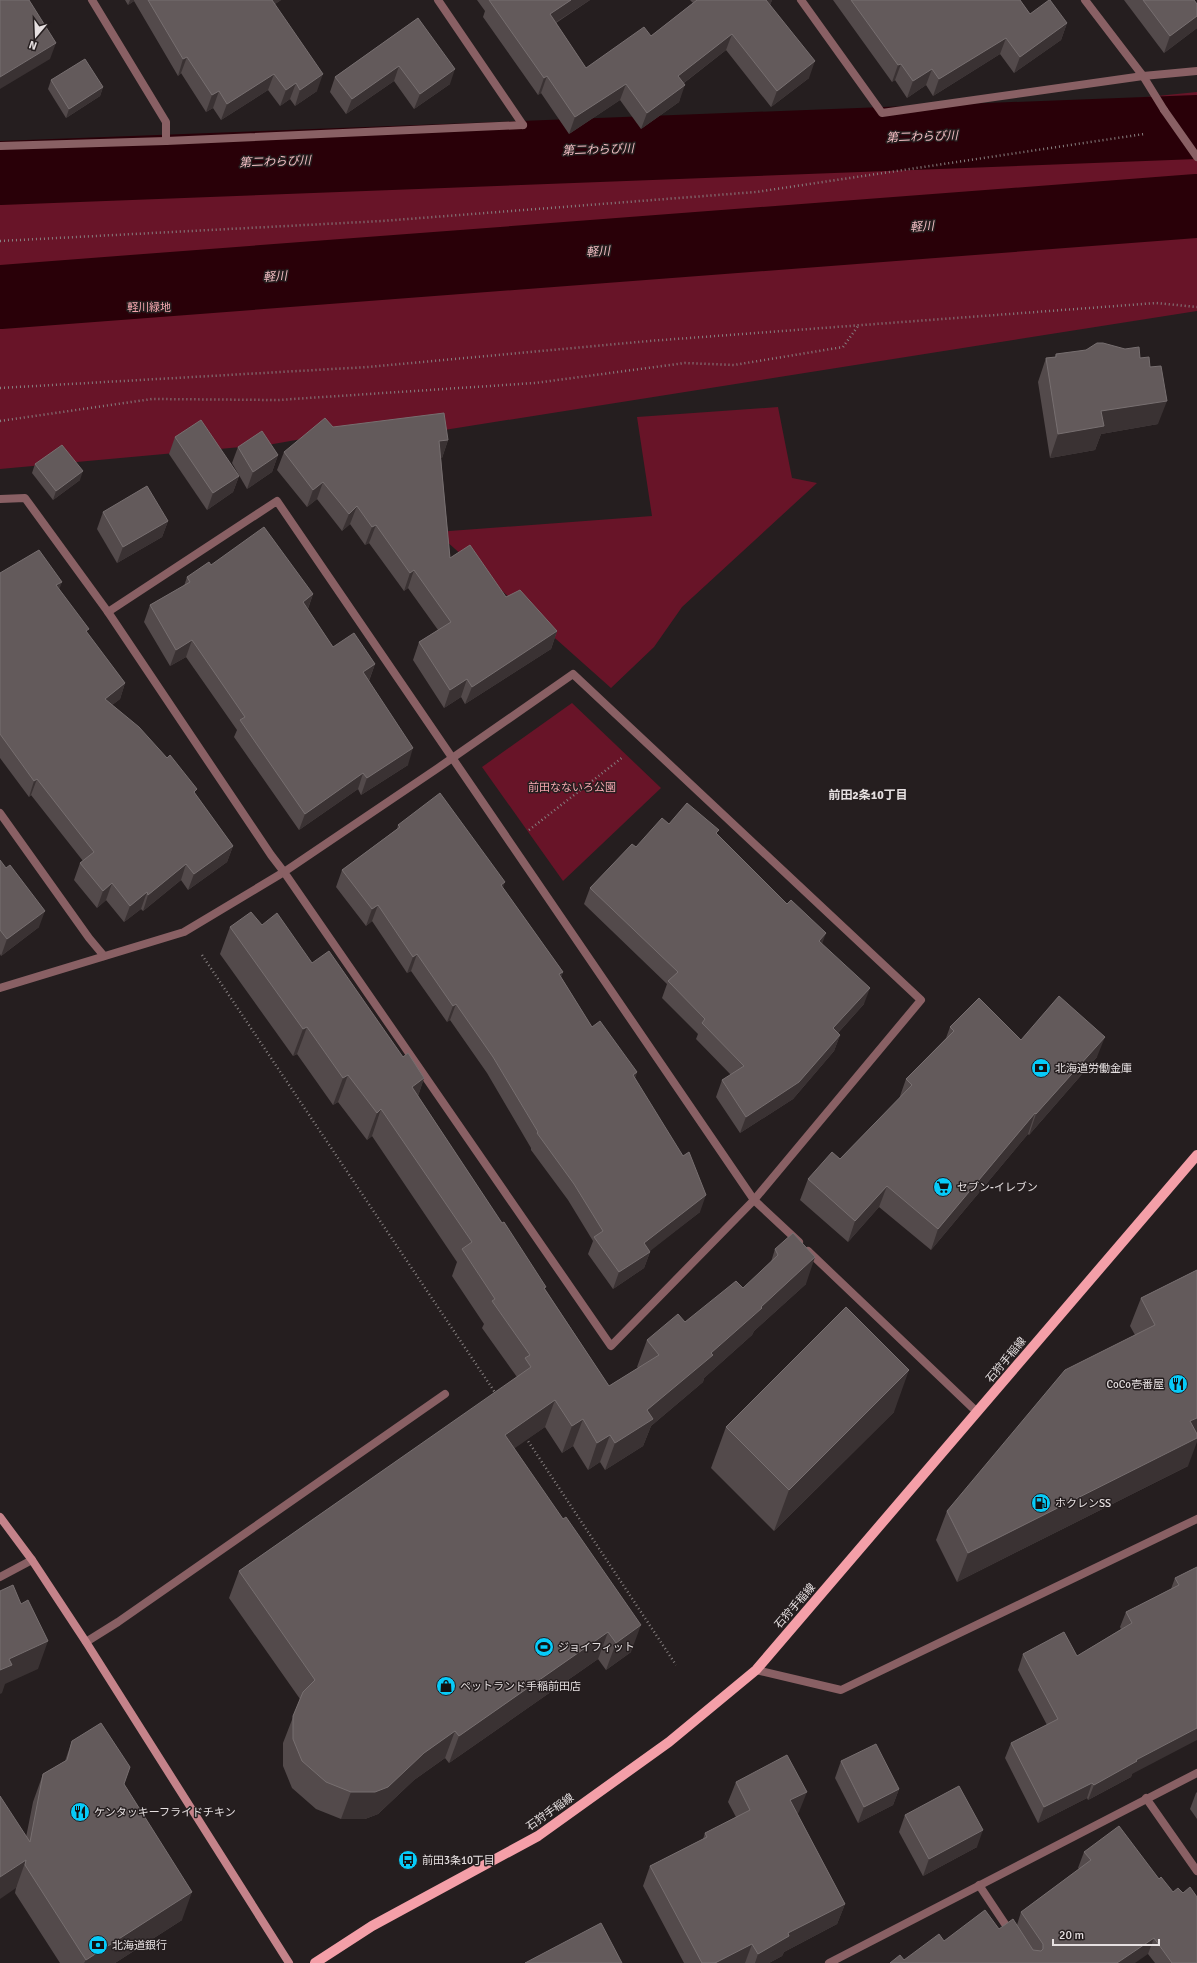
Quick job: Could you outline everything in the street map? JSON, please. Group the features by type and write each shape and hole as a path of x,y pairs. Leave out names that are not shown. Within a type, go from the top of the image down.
{"main road":[{"name":"石狩手稲線","path":"315,1963 372,1926 538,1836 669,1742 756,1670 1197,1155"}],"street":[{"path":"92,0 166,122 166,141"},
{"path":"0,146 166,141 523,125 438,0"},
{"path":"801,0 882,114 1142,76 1197,70"},
{"path":"1085,0 1142,76 1197,157"},
{"path":"0,499 25,498 108,612 284,872 611,1346 754,1200 921,1000 572,674 453,758 284,872 184,932 0,988"},
{"path":"108,612 277,501 754,1200 977,1412"},
{"path":"0,813 89,938 104,956"},
{"path":"86,1642 125,1618 445,1394"},
{"path":"0,1517 32,1560 86,1642 289,1963"},
{"path":"756,1670 841,1690 1197,1519"},
{"path":"0,1577 32,1560"},
{"path":"829,1963 1197,1773"},
{"path":"1146,1798 1197,1871"},
{"path":"979,1886 1014,1937"}],"path":[{"path":"0,241 382,221 756,192 1144,134"},
{"path":"0,388 368,367 649,342 1156,303 1197,307"},
{"path":"0,420 152,399 278,400 535,383 685,363 734,365 843,347 858,326"},
{"path":"526,833 623,756"},
{"path":"202,955 501,1400"},
{"path":"523,1434 676,1664"}],"green space":[{"name":"軽川緑地","path":"1197,92 1197,311 438,431 319,436 256,447 241,447 0,469 0,165 744,137"},
{"path":"778,407 792,478 817,483 682,607 654,647 611,688 436,532 652,516 637,417"},
{"name":"前田なないろ公園","path":"572,703 661,788 563,881 482,767"}],"building":[{"path":"0,0 29,0 56,43 0,77"},
{"path":"148,0 272,0 323,74 300,90 296,83 286,90 274,74 227,104 219,91 212,95 187,57 183,59"},
{"path":"489,0 571,0 550,14 586,68 644,27 651,36 697,0 766,0 815,61 777,91 732,34 678,76 685,85 647,113 626,84 575,117 547,76 544,78"},
{"path":"851,0 1020,0 1030,14 1050,0 1067,23 1020,57 1006,38 939,79 932,69 913,81 901,64 898,65"},
{"path":"1143,0 1194,0 1197,4 1197,16 1170,36"},
{"path":"418,18 455,69 420,94 399,66 352,99 335,77"},
{"path":"85,59 103,87 69,109 51,80"},
{"path":"1097,343 1103,343 1125,349 1139,347 1140,358 1149,357 1150,367 1161,366 1167,401 1101,411 1104,426 1058,434 1046,358 1056,357 1056,354 1086,350"},
{"path":"444,413 448,440 439,441 450,558 470,545 506,597 520,590 557,631 472,687 467,679 450,690 419,642 451,622 414,570 410,573 376,525 372,527 357,506 349,514 323,482 313,490 284,452 325,418 333,427"},
{"path":"201,420 239,476 213,493 175,437"},
{"path":"262,431 278,455 253,472 238,447"},
{"path":"62,445 83,471 56,491 35,464"},
{"path":"147,486 168,521 123,547 103,512"},
{"path":"264,527 313,594 303,602 333,647 354,633 375,664 363,672 413,748 367,778 363,773 305,814 240,720 245,717 192,640 176,650 150,605 190,582 187,577 209,562 211,565"},
{"path":"39,550 62,582 56,585 89,629 86,631 125,683 105,699 139,727 167,758 170,755 197,789 194,792 233,846 194,874 186,864 148,895 147,892 130,906 112,883 103,891 80,863 94,852 37,779 34,781 0,734 0,573"},
{"path":"440,793 505,882 501,885 563,972 559,974 592,1027 600,1021 637,1072 633,1075 683,1156 689,1152 706,1195 644,1243 650,1252 619,1272 594,1237 603,1231 574,1184 537,1133 538,1132 493,1057 456,1004 453,1006 417,954 413,957 378,905 372,909 342,870 400,827 398,825"},
{"path":"687,803 719,830 716,833 787,904 791,900 826,933 819,941 870,988 833,1028 840,1035 799,1082 746,1117 722,1080 744,1066 702,1023 705,1019 668,981 678,972 590,888 632,844 636,847 662,818 669,824"},
{"path":"0,860 6,868 10,865 45,911 7,939 0,930"},
{"path":"251,912 262,925 277,913 312,963 329,951 403,1057 408,1053 424,1078 412,1087 502,1223 504,1222 546,1287 544,1288 609,1386 659,1355 647,1340 678,1314 685,1322 736,1281 743,1288 778,1255 775,1249 793,1233 815,1257 761,1307 762,1308 711,1353 713,1355 647,1410 653,1419 615,1443 610,1435 597,1443 583,1419 572,1426 555,1400 505,1435 563,1519 566,1517 641,1625 616,1643 608,1632 459,1736 455,1731 424,1753 388,1787 375,1792 351,1792 326,1782 302,1761 293,1739 293,1716 303,1692 315,1680 239,1571 531,1367 525,1358 530,1355 492,1301 495,1299 462,1249 472,1242 381,1109 377,1113 348,1075 343,1078 307,1027 303,1029 230,927"},
{"path":"1059,996 1105,1037 1036,1114 1035,1113 938,1229 887,1186 855,1221 808,1179 832,1152 840,1159 912,1085 906,1079 954,1031 950,1027 979,998 1021,1040"},
{"name":"ホクレンSS","path":"1197,1270 1197,1418 1190,1421 1197,1434 1197,1438 968,1553 947,1511 1065,1370 1155,1325 1141,1298"},
{"path":"846,1307 909,1370 789,1490 726,1427"},
{"path":"1197,1567 1197,1728 1136,1760 1137,1761 1094,1785 1092,1783 1044,1807 1011,1743 1058,1719 1023,1654 1064,1632 1077,1656 1132,1623 1126,1612 1179,1585 1175,1578"},
{"path":"13,1585 21,1604 28,1600 48,1641 9,1659 12,1665 0,1670 0,1591"},
{"path":"101,1723 130,1767 124,1784 192,1892 86,1960 25,1865 26,1860 0,1877 0,1796 30,1842 43,1774 67,1760 72,1741"},
{"path":"876,1744 899,1789 864,1807 841,1761"},
{"path":"787,1755 807,1792 790,1800 845,1904 788,1933 789,1936 758,1954 752,1944 715,1963 702,1963 650,1866 707,1837 705,1833 750,1810 736,1782"},
{"path":"959,1786 983,1830 929,1859 905,1815"},
{"path":"1119,1826 1159,1879 1161,1877 1173,1892 1178,1888 1183,1893 1190,1887 1197,1897 1197,1963 1172,1963 1154,1938 1117,1963 890,1963 900,1955 904,1960 939,1934 944,1941 985,1910 999,1929 1013,1919 1033,1950 1041,1951 1043,1949 1043,1944 1021,1912 1091,1860 1084,1852"},
{"path":"601,1923 622,1963 525,1963"}],"waterway":[{"name":"第二わらび川","path":"0,173 1197,127"},
{"name":"軽川","path":"0,297 1197,206"}],"place":[{"name":"北海道労働金庫","path":"1041,1068"},
{"name":"セブン-イレブン","path":"943,1187"},
{"name":"CoCo壱番屋","path":"1178,1384"},
{"name":"ホクレンSS","path":"1041,1503"},
{"name":"ジョイフィット","path":"544,1647"},
{"name":"ペットランド手稲前田店","path":"446,1686"},
{"name":"ケンタッキーフライドチキン","path":"80,1812"},
{"name":"前田3条10丁目","path":"408,1860"},
{"name":"北海道銀行","path":"98,1945"}],"district":[{"name":"前田2条10丁目","path":"868,795"}]}
